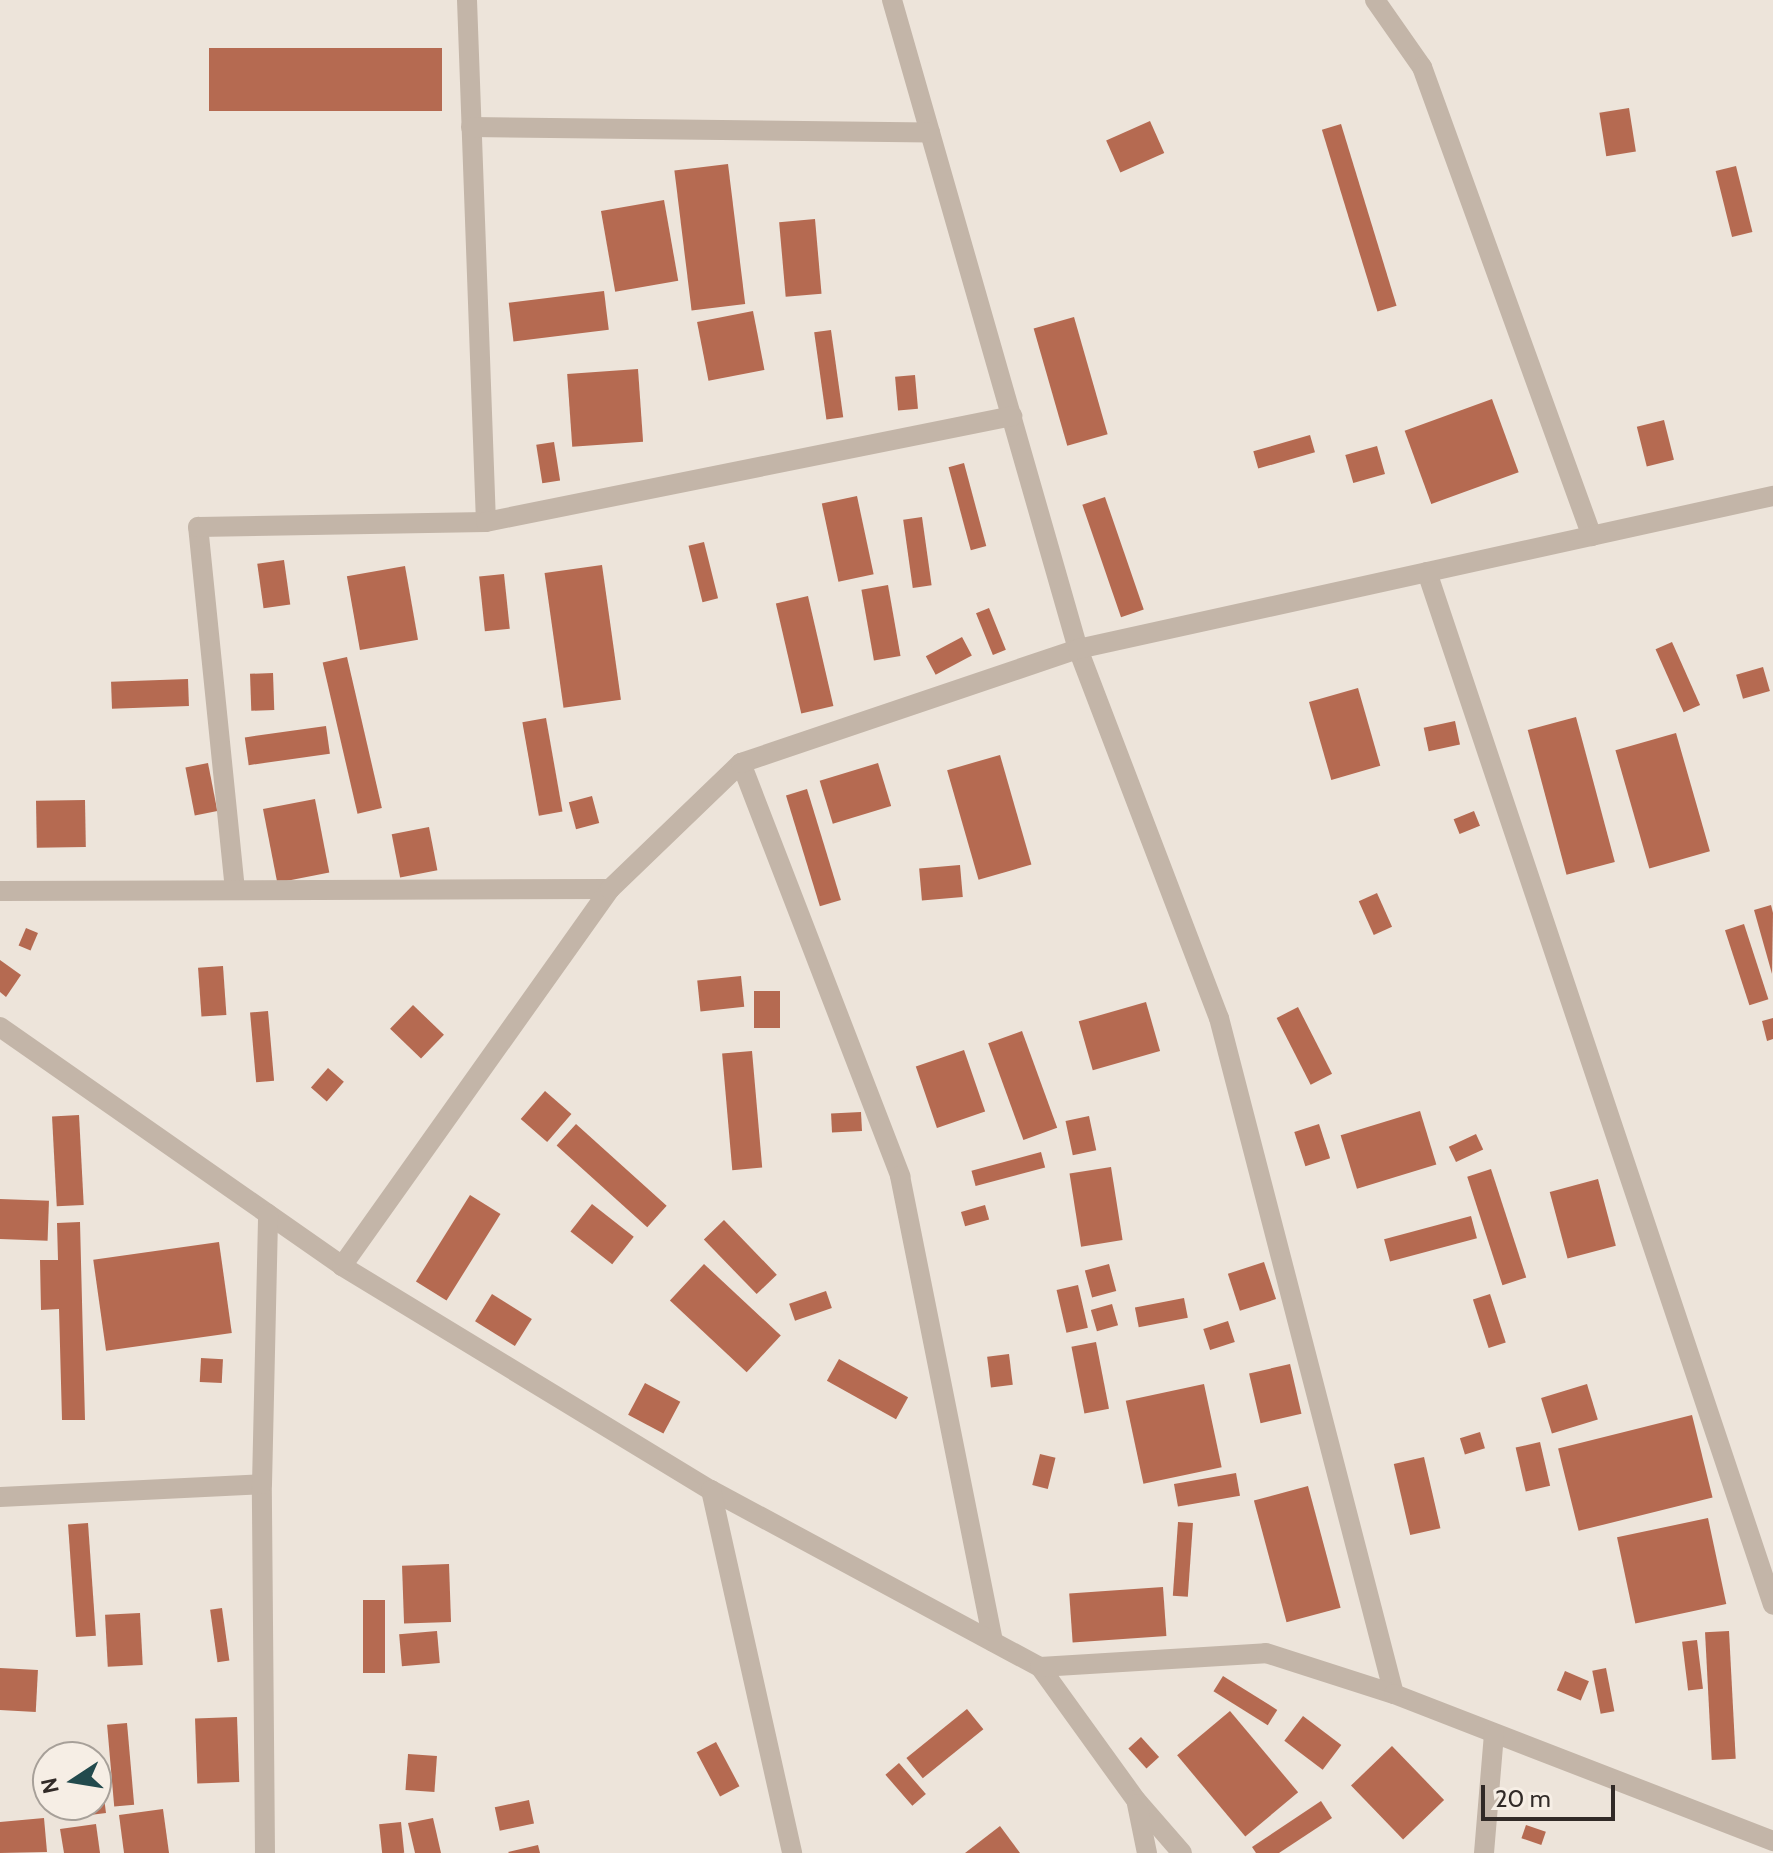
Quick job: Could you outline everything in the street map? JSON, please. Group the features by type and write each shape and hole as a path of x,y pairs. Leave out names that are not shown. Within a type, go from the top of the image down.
{"street":[{"path":"467,0 486,522"},
{"path":"892,0 1078,649 1219,1018 1394,1694"},
{"path":"1375,0 1422,67 1592,536"},
{"path":"471,127 930,133"},
{"path":"235,890 198,527 486,522 1012,416"},
{"path":"342,1266 610,889 741,763 1078,649 1773,496"},
{"path":"1427,572 1773,1605"},
{"path":"741,763 900,1176 993,1642"},
{"path":"0,891 610,889"},
{"path":"0,1027 342,1266 711,1490 1040,1667 1136,1800 1182,1853"},
{"path":"265,1853 262,1484 268,1214"},
{"path":"0,1497 262,1484"},
{"path":"711,1490 792,1853"},
{"path":"1040,1667 1266,1653 1394,1694 1773,1841"},
{"path":"1484,1853 1494,1733"},
{"path":"1136,1800 1147,1853"}],"building":[{"path":"209,48 442,48 442,111 209,111"},
{"path":"1629,108 1636,151 1606,156 1599,113"},
{"path":"1150,121 1164,153 1120,172 1106,141"},
{"path":"1341,124 1397,306 1377,312 1322,130"},
{"path":"728,164 745,304 692,311 674,171"},
{"path":"1736,166 1752,232 1732,237 1716,171"},
{"path":"664,200 678,281 615,292 601,211"},
{"path":"815,219 822,294 786,297 779,222"},
{"path":"604,291 609,330 513,341 509,303"},
{"path":"753,311 764,370 708,381 697,322"},
{"path":"1074,317 1108,434 1067,446 1034,329"},
{"path":"831,330 843,417 826,420 814,332"},
{"path":"638,369 643,442 572,447 567,374"},
{"path":"915,375 918,409 898,411 895,377"},
{"path":"1492,399 1519,472 1431,504 1405,431"},
{"path":"1664,420 1674,460 1647,467 1637,427"},
{"path":"1310,435 1315,452 1258,469 1253,451"},
{"path":"554,442 560,481 542,483 536,445"},
{"path":"1377,446 1385,474 1353,483 1345,455"},
{"path":"964,463 986,546 971,550 949,467"},
{"path":"857,496 874,574 838,582 822,503"},
{"path":"1105,497 1144,610 1121,617 1082,505"},
{"path":"922,517 932,585 913,588 903,520"},
{"path":"704,542 718,598 703,602 688,546"},
{"path":"284,560 290,605 264,608 257,564"},
{"path":"602,565 621,700 563,708 545,573"},
{"path":"405,566 418,640 360,650 347,576"},
{"path":"504,574 510,629 485,631 479,577"},
{"path":"888,585 901,656 874,661 861,590"},
{"path":"808,596 833,706 801,714 776,603"},
{"path":"989,608 1006,650 993,655 976,613"},
{"path":"962,637 972,656 936,675 926,656"},
{"path":"1672,642 1700,705 1684,712 1656,649"},
{"path":"347,657 382,808 358,814 323,663"},
{"path":"1763,667 1770,691 1743,699 1736,675"},
{"path":"273,673 274,710 251,711 250,674"},
{"path":"188,679 189,706 112,709 111,682"},
{"path":"1358,688 1380,766 1331,780 1309,702"},
{"path":"1576,717 1615,862 1567,875 1528,730"},
{"path":"546,718 562,812 539,816 522,722"},
{"path":"1455,721 1460,744 1429,751 1424,728"},
{"path":"326,726 330,754 249,765 245,737"},
{"path":"1676,733 1710,851 1649,869 1615,750"},
{"path":"1000,755 1031,865 979,880 947,770"},
{"path":"208,763 217,811 195,815 185,767"},
{"path":"878,763 891,806 833,824 820,781"},
{"path":"807,789 841,900 820,906 786,795"},
{"path":"592,796 599,823 576,829 569,802"},
{"path":"315,799 329,873 277,883 263,809"},
{"path":"85,800 86,847 37,848 36,801"},
{"path":"1474,811 1480,826 1460,834 1454,819"},
{"path":"429,827 437,870 400,877 392,834"},
{"path":"960,865 963,897 922,900 919,869"},
{"path":"1377,893 1392,927 1374,935 1359,901"},
{"path":"1771,905 1773,913 1772,974 1754,910"},
{"path":"1744,924 1768,999 1749,1005 1725,930"},
{"path":"26,928 38,933 31,951 19,945"},
{"path":"0,960 21,975 6,997 0,992"},
{"path":"223,966 226,1015 201,1017 198,968"},
{"path":"741,976 744,1007 700,1011 697,981"},
{"path":"754,991 780,991 780,1028 754,1028"},
{"path":"1146,1002 1160,1051 1093,1070 1079,1021"},
{"path":"413,1005 444,1035 421,1059 390,1029"},
{"path":"1298,1007 1332,1074 1311,1085 1277,1018"},
{"path":"268,1011 274,1081 256,1082 250,1013"},
{"path":"1773,1018 1773,1039 1767,1041 1762,1021"},
{"path":"1022,1031 1057,1128 1023,1140 988,1043"},
{"path":"964,1050 985,1111 937,1128 916,1067"},
{"path":"752,1051 762,1168 732,1170 722,1054"},
{"path":"328,1068 344,1082 327,1101 311,1088"},
{"path":"545,1091 571,1114 547,1142 521,1119"},
{"path":"1420,1111 1436,1165 1357,1189 1341,1135"},
{"path":"861,1112 862,1131 832,1133 831,1114"},
{"path":"79,1115 84,1205 57,1206 52,1116"},
{"path":"1089,1116 1096,1150 1073,1155 1066,1121"},
{"path":"576,1124 667,1206 647,1227 557,1146"},
{"path":"1319,1124 1330,1158 1305,1166 1294,1132"},
{"path":"1476,1134 1483,1149 1456,1162 1449,1147"},
{"path":"1041,1152 1045,1167 976,1186 971,1171"},
{"path":"1111,1167 1123,1240 1081,1247 1070,1174"},
{"path":"1491,1169 1526,1277 1502,1285 1467,1177"},
{"path":"1598,1179 1616,1246 1568,1259 1550,1192"},
{"path":"470,1195 501,1214 446,1301 416,1282"},
{"path":"0,1199 49,1201 48,1241 0,1239"},
{"path":"592,1204 634,1237 612,1264 570,1232"},
{"path":"985,1205 989,1219 965,1226 961,1212"},
{"path":"1471,1216 1477,1238 1390,1262 1384,1239"},
{"path":"724,1220 777,1275 757,1294 704,1239"},
{"path":"80,1222 85,1420 62,1420 59,1309 41,1310 40,1260 58,1260 57,1223"},
{"path":"219,1242 232,1333 106,1351 93,1260"},
{"path":"1264,1262 1276,1299 1240,1311 1228,1274"},
{"path":"704,1264 781,1336 747,1372 670,1301"},
{"path":"1109,1264 1116,1291 1092,1298 1085,1270"},
{"path":"1078,1285 1088,1328 1066,1333 1057,1290"},
{"path":"826,1291 832,1308 795,1321 789,1304"},
{"path":"492,1294 532,1319 515,1346 475,1321"},
{"path":"1490,1294 1506,1343 1489,1348 1473,1300"},
{"path":"1184,1298 1188,1318 1139,1327 1135,1308"},
{"path":"1112,1304 1118,1325 1097,1331 1091,1310"},
{"path":"1228,1321 1235,1342 1210,1350 1203,1329"},
{"path":"1096,1342 1109,1409 1084,1414 1071,1347"},
{"path":"1009,1354 1013,1385 991,1387 987,1357"},
{"path":"201,1358 223,1359 222,1383 200,1382"},
{"path":"839,1359 908,1397 896,1419 827,1381"},
{"path":"1290,1364 1301,1414 1261,1423 1249,1373"},
{"path":"645,1383 680,1402 663,1434 628,1415"},
{"path":"1204,1384 1222,1467 1143,1484 1126,1401"},
{"path":"1587,1384 1598,1419 1552,1433 1541,1398"},
{"path":"1692,1415 1713,1497 1579,1531 1558,1448"},
{"path":"1480,1432 1485,1448 1465,1454 1460,1438"},
{"path":"1540,1442 1550,1486 1526,1491 1516,1448"},
{"path":"1040,1454 1056,1458 1048,1489 1032,1485"},
{"path":"1424,1457 1440,1528 1410,1535 1394,1464"},
{"path":"1236,1473 1240,1496 1178,1507 1174,1484"},
{"path":"1308,1486 1341,1608 1287,1622 1254,1500"},
{"path":"1708,1518 1726,1604 1635,1623 1617,1537"},
{"path":"1178,1522 1193,1523 1188,1597 1173,1596"},
{"path":"88,1523 96,1636 76,1637 68,1524"},
{"path":"449,1564 451,1622 404,1624 402,1566"},
{"path":"1163,1587 1166,1636 1073,1642 1069,1594"},
{"path":"363,1600 385,1600 385,1673 363,1673"},
{"path":"222,1608 229,1660 217,1662 210,1610"},
{"path":"140,1613 143,1665 108,1667 105,1615"},
{"path":"437,1631 440,1663 402,1666 399,1634"},
{"path":"1729,1631 1736,1759 1712,1760 1705,1632"},
{"path":"1697,1640 1703,1689 1688,1690 1682,1642"},
{"path":"0,1668 38,1670 36,1712 0,1710"},
{"path":"1606,1668 1614,1711 1601,1714 1592,1671"},
{"path":"1565,1671 1589,1681 1581,1700 1557,1690"},
{"path":"1223,1676 1277,1710 1268,1725 1213,1691"},
{"path":"967,1709 983,1729 923,1778 906,1758"},
{"path":"1230,1711 1298,1792 1245,1837 1177,1755"},
{"path":"1303,1716 1341,1745 1323,1770 1284,1741"},
{"path":"237,1717 239,1782 197,1783 195,1718"},
{"path":"127,1723 134,1805 114,1806 112,1741 108,1741 107,1725"},
{"path":"1141,1737 1159,1757 1146,1768 1128,1748"},
{"path":"716,1742 739,1786 720,1796 697,1752"},
{"path":"1392,1746 1444,1800 1403,1840 1351,1786"},
{"path":"408,1754 437,1756 434,1792 405,1790"},
{"path":"899,1763 926,1794 912,1806 885,1775"},
{"path":"529,1800 534,1823 500,1831 495,1807"},
{"path":"1321,1801 1332,1818 1279,1853 1256,1853 1252,1847"},
{"path":"163,1809 169,1853 124,1853 119,1815"},
{"path":"433,1818 441,1853 415,1853 408,1823"},
{"path":"44,1821 47,1852 0,1853 0,1822"},
{"path":"401,1822 404,1853 382,1853 379,1824"},
{"path":"96,1824 100,1853 64,1853 60,1829"},
{"path":"1526,1825 1546,1832 1541,1845 1521,1838"},
{"path":"1000,1826 1020,1853 965,1853"},
{"path":"538,1845 540,1853 508,1852"}]}
